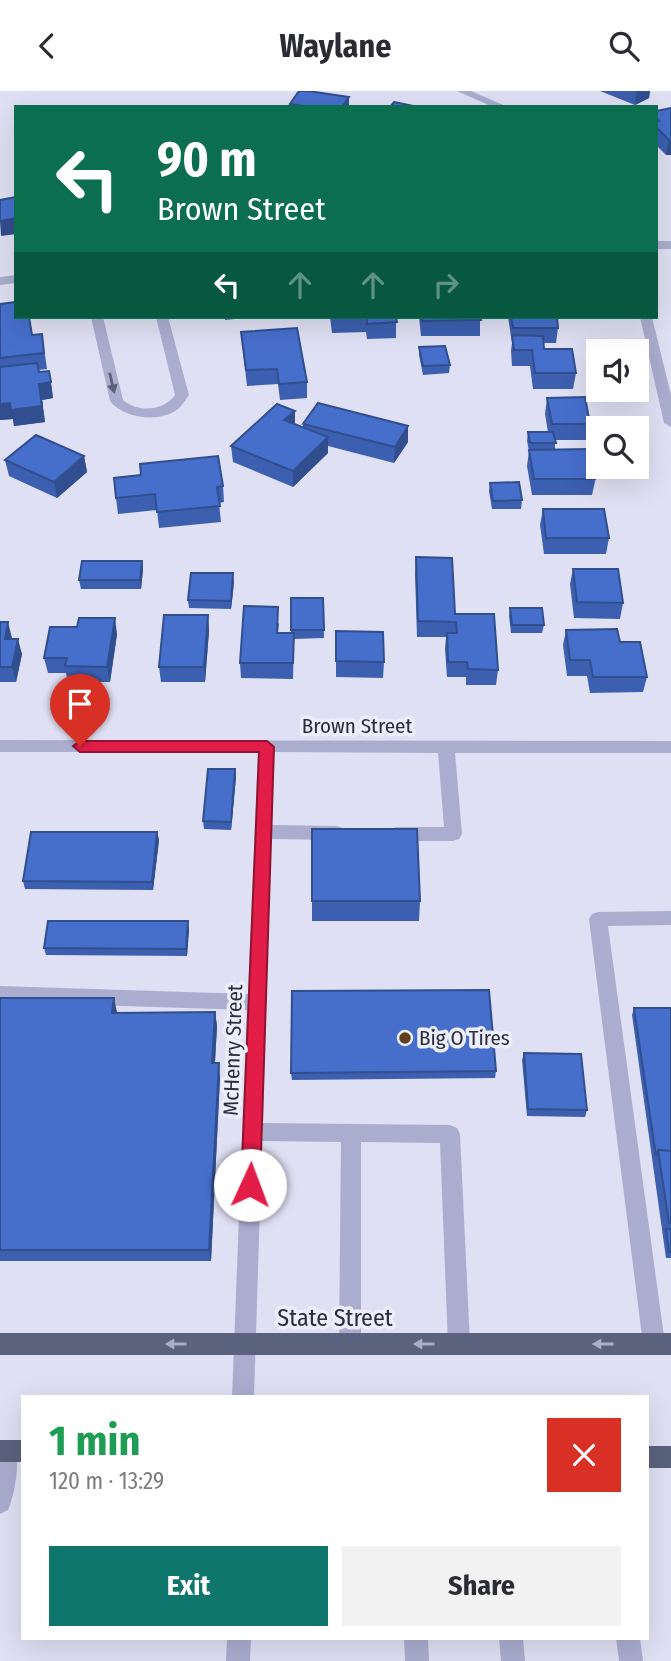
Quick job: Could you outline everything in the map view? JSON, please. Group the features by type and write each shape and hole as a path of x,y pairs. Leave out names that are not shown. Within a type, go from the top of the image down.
{"main road":[{"name":"State Street","path":"0,1344 662,1344"},
{"path":"649,1457 671,1458"}],"street":[{"path":"462,91 498,105"},
{"path":"97,319 117,401 128,410 146,413 174,406 182,395 163,319"},
{"path":"646,319 671,423"},
{"name":"Brown Street","path":"0,746 671,747"},
{"name":"McHenry Street","path":"243,1395 267,747"},
{"path":"385,834 453,834 446,747"},
{"path":"263,832 358,833"},
{"path":"662,1344 598,919 671,918"},
{"path":"0,994 257,1002"},
{"path":"252,1132 450,1134 459,1344"},
{"path":"350,1344 351,1133"},
{"path":"0,1502 10,1451"},
{"path":"238,1661 239,1640"},
{"path":"416,1640 417,1661"},
{"path":"511,1640 513,1661"},
{"path":"628,1640 631,1661"}],"building":[{"path":"299,91 349,97 343,105 290,104"},
{"path":"671,108 671,140 658,129 658,111"},
{"path":"14,197 14,218 0,221 0,200"},
{"path":"14,302 14,319 29,319 32,335 42,334 44,353 0,358 0,304"},
{"path":"367,319 396,319 397,322 367,324"},
{"path":"422,319 481,320 422,321"},
{"path":"511,319 557,319 558,328 513,328"},
{"path":"297,328 307,382 279,384 277,369 246,370 241,332"},
{"path":"512,335 543,336 544,349 572,349 576,373 535,373 532,350 514,350"},
{"path":"445,346 450,365 423,366 419,347"},
{"path":"37,363 39,372 49,371 51,382 39,384 42,406 11,410 10,403 0,404 0,367"},
{"path":"585,397 589,416 586,416 586,424 552,424 547,398"},
{"path":"318,403 408,426 395,447 303,424"},
{"path":"277,404 295,411 284,420 328,437 293,471 231,446"},
{"path":"528,432 553,432 556,443 530,443"},
{"path":"36,435 84,456 54,482 5,460"},
{"path":"586,449 586,479 534,479 529,450"},
{"path":"218,456 223,486 217,487 220,506 157,512 155,494 116,498 114,478 141,475 140,464"},
{"path":"519,482 522,500 493,501 490,483"},
{"path":"543,509 604,509 609,538 546,538"},
{"path":"416,557 452,558 455,614 494,614 498,670 468,669 467,662 448,662 447,633 457,633 456,622 418,621"},
{"path":"82,561 142,561 140,580 79,580"},
{"path":"573,569 618,569 623,603 577,602"},
{"path":"191,573 233,573 231,601 188,600"},
{"path":"291,598 323,598 324,630 291,630"},
{"path":"244,606 278,607 277,633 294,633 293,663 240,663"},
{"path":"510,608 542,608 544,625 512,625"},
{"path":"164,615 208,615 204,667 159,667"},
{"path":"79,618 115,618 107,667 65,666 67,658 44,658 50,627 77,627"},
{"path":"0,622 8,622 5,639 18,639 12,667 0,667"},
{"path":"617,629 620,642 640,642 647,677 593,677 590,660 570,660 566,630"},
{"path":"336,631 383,632 384,662 336,661"},
{"path":"208,769 235,769 231,822 203,821"},
{"path":"312,829 417,829 420,901 312,901"},
{"path":"31,832 157,832 152,882 23,881"},
{"path":"48,921 188,921 186,949 44,948"},
{"path":"489,990 496,1071 291,1073 292,991"},
{"path":"0,998 114,998 112,1013 215,1012 212,1063 219,1063 209,1250 0,1250"},
{"path":"634,1008 671,1008 671,1151 658,1150 656,1156"},
{"path":"524,1053 581,1054 587,1110 528,1109"},
{"path":"658,1150 671,1151 671,1223 669,1223"},
{"path":"666,1229 671,1229 671,1252 669,1252"}],"place":[{"name":"Big O Tires","path":"405,1038"}],"route":[{"path":"80,746 267,747 250,1185"}]}
